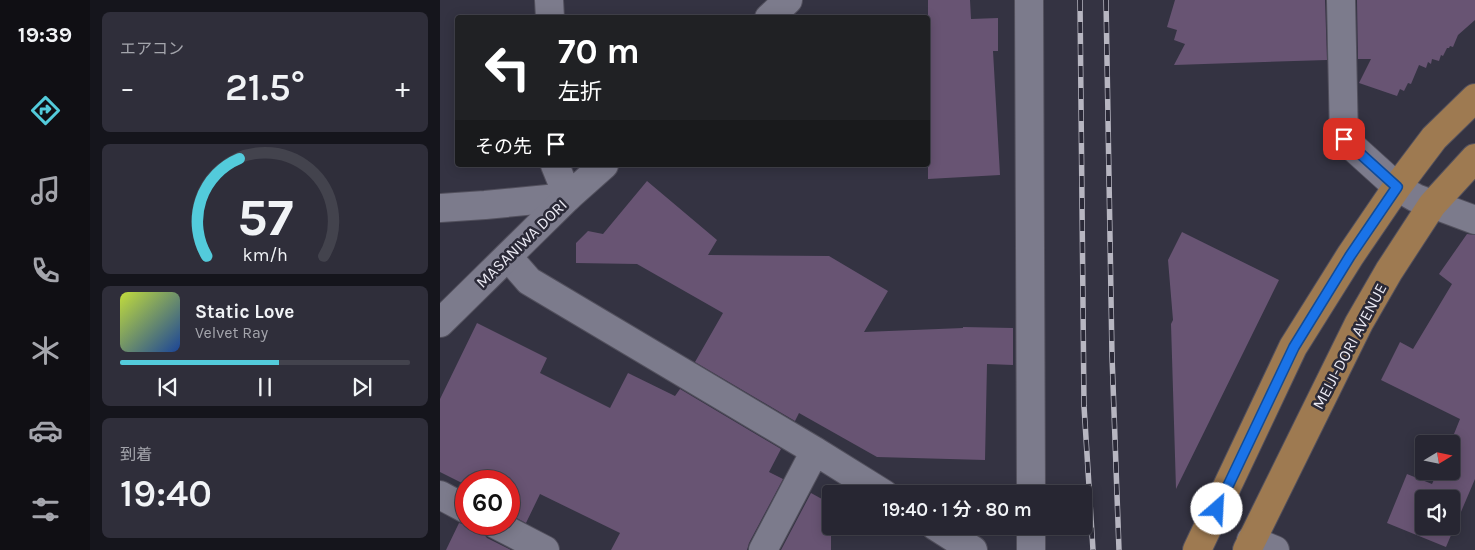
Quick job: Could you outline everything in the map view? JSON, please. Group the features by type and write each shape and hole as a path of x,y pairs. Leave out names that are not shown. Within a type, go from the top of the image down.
{"main road":[{"path":"1197,550 1294,347 1350,256 1397,187 1434,138 1475,98"},
{"name":"MEIJI-DORI AVENUE","path":"1258,547 1359,323 1389,271 1432,205 1475,158"}],"street":[{"path":"549,0 550,15"},
{"path":"771,15 788,0"},
{"path":"1029,0 1031,485"},
{"path":"1341,0 1344,139 1397,187 1432,205 1475,220"},
{"path":"440,208 485,206 568,197 556,167"},
{"name":"MASANIWA DORI","path":"440,323 568,197 602,167"},
{"path":"508,256 530,282 870,485"},
{"path":"763,550 815,451"},
{"path":"440,495 455,503"},
{"path":"516,535 545,550"},
{"path":"950,535 973,550"},
{"path":"1031,535 1031,550"}],"building":[{"path":"928,0 970,0 971,19 998,18 998,51 993,51 1000,175 928,179 928,167 930,167 930,15 928,15"},
{"path":"1175,0 1325,0 1327,60 1174,65 1185,44 1174,40 1177,30 1167,27"},
{"path":"1357,0 1475,0 1475,20 1458,35 1453,47 1447,48 1439,61 1432,59 1431,64 1428,62 1426,68 1419,65 1411,84 1408,83 1404,91 1400,89 1397,96 1359,83 1371,59 1358,59"},
{"path":"647,181 717,240 708,255 829,256 888,291 864,332 963,327 1013,328 1013,365 987,364 985,460 877,457 799,413 795,421 695,362 723,313 637,264 576,263 576,243 588,231 603,234"},
{"path":"1182,232 1279,280 1176,489 1171,324 1173,320 1168,260"},
{"path":"1467,234 1475,235 1475,479 1460,514 1460,490 1415,490 1415,534 1387,523 1407,474 1415,477 1415,480 1422,480 1432,484 1434,480 1460,480 1460,435 1454,435 1460,419 1381,380 1400,342 1413,349 1452,284 1439,274"},
{"path":"477,323 547,358 540,373 610,408 628,373 675,396 680,389 781,449 769,472 783,479 747,550 611,550 620,533 540,494 526,523 520,520 520,470 455,470 455,480 440,472 440,399"},
{"path":"811,493 822,499 822,535 831,535 831,550 781,550"},
{"path":"455,531 455,535 484,535 511,550 446,550"},
{"path":"1416,535 1451,535 1446,547"}],"railway":[{"path":"1080,0 1084,406 1093,550"},
{"path":"1106,0 1112,356 1119,550"}],"route":[{"path":"1217,509 1294,347 1350,256 1397,187 1344,139"}]}
